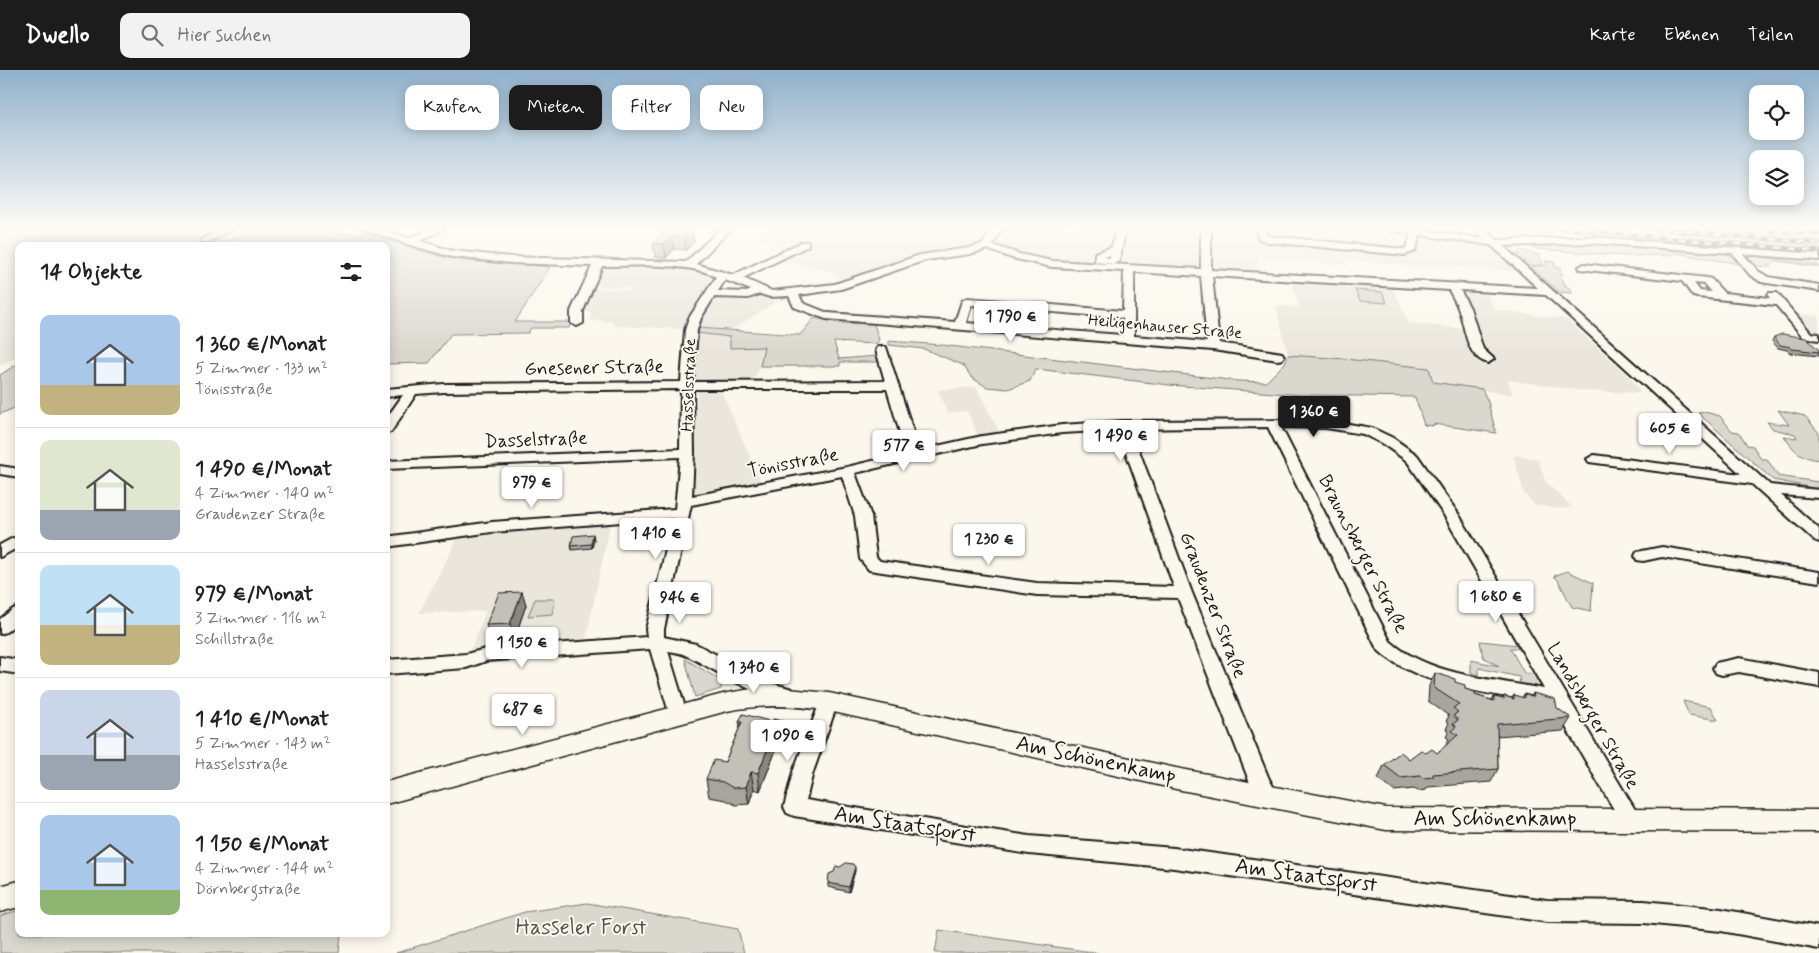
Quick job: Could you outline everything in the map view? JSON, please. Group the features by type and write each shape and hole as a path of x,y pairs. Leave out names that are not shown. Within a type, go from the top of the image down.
{"main road":[{"name":"Am Schönenkamp","path":"390,792 726,702 755,696 788,696 829,702 1269,797 1386,818 1454,820 1819,821"},
{"path":"0,900 15,895"}],"street":[{"path":"577,323 577,311 595,269"},
{"path":"710,269 722,276 734,278 773,294 792,294 837,287 889,269"},
{"path":"734,278 752,269"},
{"path":"1119,269 1548,292"},
{"path":"1206,269 1213,346"},
{"path":"1523,269 1819,537"},
{"path":"1604,269 1685,278 1697,294 1779,302"},
{"path":"1751,269 1764,280 1819,288"},
{"path":"1128,339 1129,270"},
{"name":"Hasselsstraße","path":"678,714 655,634 683,508 687,453 687,385 692,327 722,276"},
{"path":"1453,286 1528,288 1535,285 1530,280 1530,276"},
{"path":"1764,280 1764,286 1808,336 1819,337"},
{"path":"1453,286 1464,308 1477,350 1488,359"},
{"path":"711,294 748,295 760,290"},
{"name":"Heiligenhauser Straße","path":"792,294 798,305 826,316 1213,346 1278,356"},
{"path":"960,326 967,301 1128,315"},
{"path":"882,350 914,454"},
{"name":"Gnesener Straße","path":"390,393 444,388 892,385"},
{"path":"390,422 412,391"},
{"name":"Tönisstraße","path":"390,541 492,527 683,508 847,472 914,454 998,437 1062,429 1123,425 1273,424 1326,424 1356,428"},
{"name":"Braunsberger Straße","path":"1273,424 1383,645 1392,655 1406,664 1440,675 1558,699"},
{"name":"Graudenzer Straße","path":"1123,425 1184,593 1260,783 1269,797"},
{"name":"Landsberger Straße","path":"1356,428 1388,441 1414,460 1452,515 1630,819"},
{"name":"Dasselstraße","path":"390,465 687,453"},
{"path":"1594,459 1819,494"},
{"path":"847,472 863,516 868,559 875,566 1038,589 1184,593"},
{"path":"0,552 13,543"},
{"path":"1642,556 1662,552 1819,577"},
{"path":"0,628 15,617"},
{"path":"657,622 671,638 683,646 762,687 781,691 788,696"},
{"path":"390,667 466,662 486,655 660,649 683,646"},
{"path":"0,664 15,666"},
{"path":"1722,668 1739,665 1819,680"},
{"path":"726,702 734,696 738,688 740,682 737,673"},
{"name":"Am Staatsforst","path":"829,702 803,772 794,806 1029,845 1174,858 1547,912 1644,912 1721,920 1819,938"}],"shaded area":[{"path":"0,269 15,269 15,357 0,366"},
{"path":"597,269 697,269 718,275 688,329 613,326 614,322 590,320 592,312 582,311 592,288 632,291 630,288 590,286"},
{"path":"824,269 881,269 847,281 833,275 834,271"},
{"path":"1143,269 1204,269 1204,272"},
{"path":"1207,269 1258,269 1258,276 1207,273"},
{"path":"1485,269 1518,269 1521,272"},
{"path":"1292,282 1392,287 1409,323 1465,329 1470,308 1462,290 1485,291 1495,310 1566,319 1632,379 1640,393 1586,391 1508,380 1513,395 1433,382 1429,368 1288,355 1276,306 1299,307"},
{"path":"719,298 767,298 777,301 733,329 698,328 715,300"},
{"path":"1797,314 1819,316 1819,338 1812,331"},
{"path":"697,333 731,337 730,348 764,347 760,366 753,381 701,383 696,380"},
{"path":"976,387 999,431 978,436 967,411 948,413 938,390"},
{"path":"697,388 720,388 762,484 698,496 693,493"},
{"path":"1513,455 1538,459 1545,481 1572,507 1561,509 1534,505 1524,493"},
{"path":"611,520 585,644 467,659 486,611 419,613 460,534"}],"green space":[{"path":"390,269 549,269 515,322 571,322 569,328 531,328 528,333 451,334 429,363 390,364"},
{"path":"1533,269 1560,269 1563,275 1559,276 1565,286 1571,289 1572,293 1559,292"},
{"path":"1355,290 1382,292 1387,303 1360,301"},
{"path":"814,318 839,323 874,324 879,340 876,344 834,342 839,359 877,356 880,362 840,362 840,366 760,366 764,347 730,348 730,337 697,333 698,328 800,335"},
{"path":"889,341 942,345 1238,381 1266,382 1285,363 1288,355 1429,368 1433,382 1482,389 1488,402 1496,433 1433,424 1433,426 1424,425 1415,397 1301,395 1169,385 1036,369 1030,381 1008,389 987,387 972,378 963,365 924,349 889,345"},
{"path":"15,366 15,408 0,414 0,375"},
{"path":"1778,410 1805,416 1819,433 1819,460 1802,455 1784,436 1797,438 1795,434 1773,429 1767,422 1789,425"},
{"path":"1705,412 1720,416 1732,431 1739,432 1747,445 1753,446 1761,459 1767,459 1778,476 1818,482 1819,489 1773,480 1698,413"},
{"path":"1567,571 1593,583 1591,611 1572,607 1554,576"},
{"path":"535,599 555,599 553,614 528,616"},
{"path":"1480,641 1518,645 1520,648 1510,648 1524,673 1534,674 1541,686 1539,688 1520,684 1519,677 1479,668 1479,675 1471,673 1471,660 1499,666 1483,657"},
{"path":"685,659 722,681 721,689 695,697"},
{"path":"1683,701 1711,707 1718,720 1689,715"},
{"name":"Hasseler Forst","path":"587,903 738,929 744,953 396,953 525,912"},
{"path":"15,911 15,937 341,937 339,953 0,953 0,916"},
{"path":"939,930 1098,953 935,953"}],"building":[{"path":"1782,334 1806,338 1819,352 1792,349 1780,345 1774,337"},
{"path":"593,534 591,544 571,546 573,536"},
{"path":"522,592 510,624 486,625 499,593"},
{"path":"1435,673 1455,679 1455,682 1465,685 1465,689 1475,692 1475,695 1494,701 1494,697 1504,699 1504,696 1514,699 1514,695 1524,698 1524,694 1534,697 1533,693 1555,699 1557,708 1571,718 1497,724 1498,769 1433,774 1433,777 1424,778 1420,776 1401,778 1384,765 1401,752 1409,759 1421,750 1426,753 1432,749 1437,753 1458,735 1452,731 1456,726 1453,724 1458,720 1453,716 1458,712 1453,708 1459,704 1434,688"},
{"path":"743,714 773,722 773,719 797,724 796,729 776,728 758,773 751,772 746,787 733,788 723,782 706,779 714,760 725,762 742,722 739,721"},
{"path":"846,863 853,864 855,867 849,887 828,883 829,874 834,872 836,866 840,867"}]}
